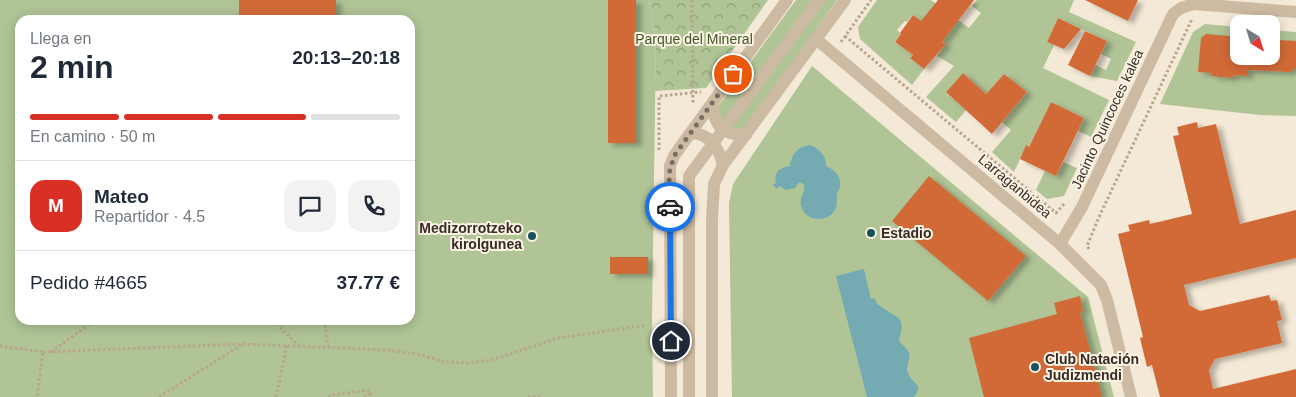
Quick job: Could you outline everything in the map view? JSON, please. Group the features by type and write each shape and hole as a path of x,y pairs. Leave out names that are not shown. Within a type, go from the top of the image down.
{"street":[{"path":"671,397 672,322 669,174 674,156 787,0"},
{"path":"689,397 689,176 819,0"},
{"path":"712,397 712,220 714,184 723,165 845,0"},
{"name":"Jacinto Quincoces kalea","path":"1060,244 1082,208 1173,14 1181,8 1194,4 1296,12"},
{"name":"Larraganbidea","path":"816,39 1060,244 1101,285 1130,397"},
{"path":"712,104 715,121 723,130 730,134 746,134"},
{"path":"692,131 714,142 719,150 723,165"}],"path":[{"path":"692,0 692,131"},
{"path":"1099,217 1192,19 1199,20"},
{"path":"845,36 1056,213 1068,199"},
{"path":"50,352 88,325"},
{"path":"278,325 299,346"},
{"path":"325,325 328,346"},
{"path":"0,346 50,352 243,344 328,346 387,350 421,355 445,362 470,363 492,360 558,338 647,325"},
{"path":"159,397 243,344"},
{"path":"276,397 287,345"},
{"path":"37,397 43,352"},
{"path":"328,397 368,390 371,395 364,397"},
{"path":"528,397 541,397"}],"green space":[{"name":"Medizorrotzeko kirolgunea","path":"0,0 649,0 656,37 652,320 653,397 0,397"},
{"name":"Parque del Mineral","path":"649,0 768,0 706,88 655,91 656,37"},
{"path":"796,0 837,0 745,129 734,130 715,114 719,105"},
{"path":"877,0 931,0 969,28 981,13 972,6 977,0 1074,0 1069,12 1136,42 1117,81 1090,76 1095,65 1106,70 1111,59 1101,54 1107,41 1058,18 1047,42 1054,45 1043,68 1109,100 1091,137 1078,131 1084,118 1051,102 1029,147 1026,146 1014,172 992,152 1011,130 1002,122 1027,92 1004,74 986,94 963,73 946,92 966,110 956,122 926,97 954,66 937,56 945,44 913,15 897,30 901,34 895,42 913,55 910,58 924,69 912,85 860,39 858,27"},
{"path":"1205,24 1230,26 1230,65 1280,65 1280,31 1296,32 1296,116 1260,115 1160,104 1193,32"},
{"name":"Estadio","path":"812,66 1088,297 1114,397 732,397 729,203 733,184"},
{"path":"1063,162 1077,168 1064,196 1047,199 1036,190 1045,171 1056,176"}],"water":[{"path":"810,145 822,153 826,166 835,172 840,180 836,208 831,214 822,219 812,218 807,215 801,206 804,184 799,182 795,188 786,190 779,186 776,189 773,184 776,183 778,171 790,166 796,151"},
{"path":"864,269 871,299 875,298 877,304 900,319 902,327 899,341 909,353 907,370 918,386 914,397 867,397 836,276"}],"building":[{"path":"239,0 336,0 336,15 239,15"},
{"path":"608,0 636,0 636,143 608,143"},
{"path":"938,0 974,0 942,42 946,44 924,69 910,58 913,55 895,42 913,15 921,21"},
{"path":"1085,0 1138,0 1128,21"},
{"path":"1058,18 1081,29 1064,49 1047,42"},
{"path":"1085,31 1107,41 1090,76 1068,65"},
{"path":"1206,34 1230,36 1230,65 1280,65 1280,40 1296,41 1296,69 1291,69 1291,72 1248,70 1248,76 1234,75 1233,78 1211,76 1212,73 1198,72 1201,38"},
{"path":"963,73 986,94 1004,74 1027,92 992,134 946,92"},
{"path":"1051,102 1084,118 1056,176 1020,159 1026,145 1029,147"},
{"path":"1197,122 1198,128 1216,124 1240,224 1296,210 1296,258 1184,285 1189,305 1200,311 1269,295 1271,301 1277,300 1282,320 1277,321 1282,343 1215,359 1209,370 1213,389 1296,369 1296,397 1160,397 1152,365 1147,367 1140,338 1143,337 1118,234 1130,231 1128,225 1149,220 1150,224 1192,214 1173,136 1179,135 1177,127"},
{"path":"929,176 1026,256 988,301 892,221"},
{"path":"610,257 648,257 648,274 610,274"},
{"name":"Club Natación Judizmendi","path":"1080,296 1083,311 1080,312 1102,397 984,397 969,338 1057,314 1054,303"}],"way so far":[{"path":"670,207 669,174 674,156 733,74"}],"place":[{"name":"Estadio","path":"871,233"},
{"name":"Medizorrotzeko kirolgunea","path":"532,236"},
{"name":"Club Natación Judizmendi","path":"1035,367"}],"route":[{"path":"670,207 671,341"}]}
